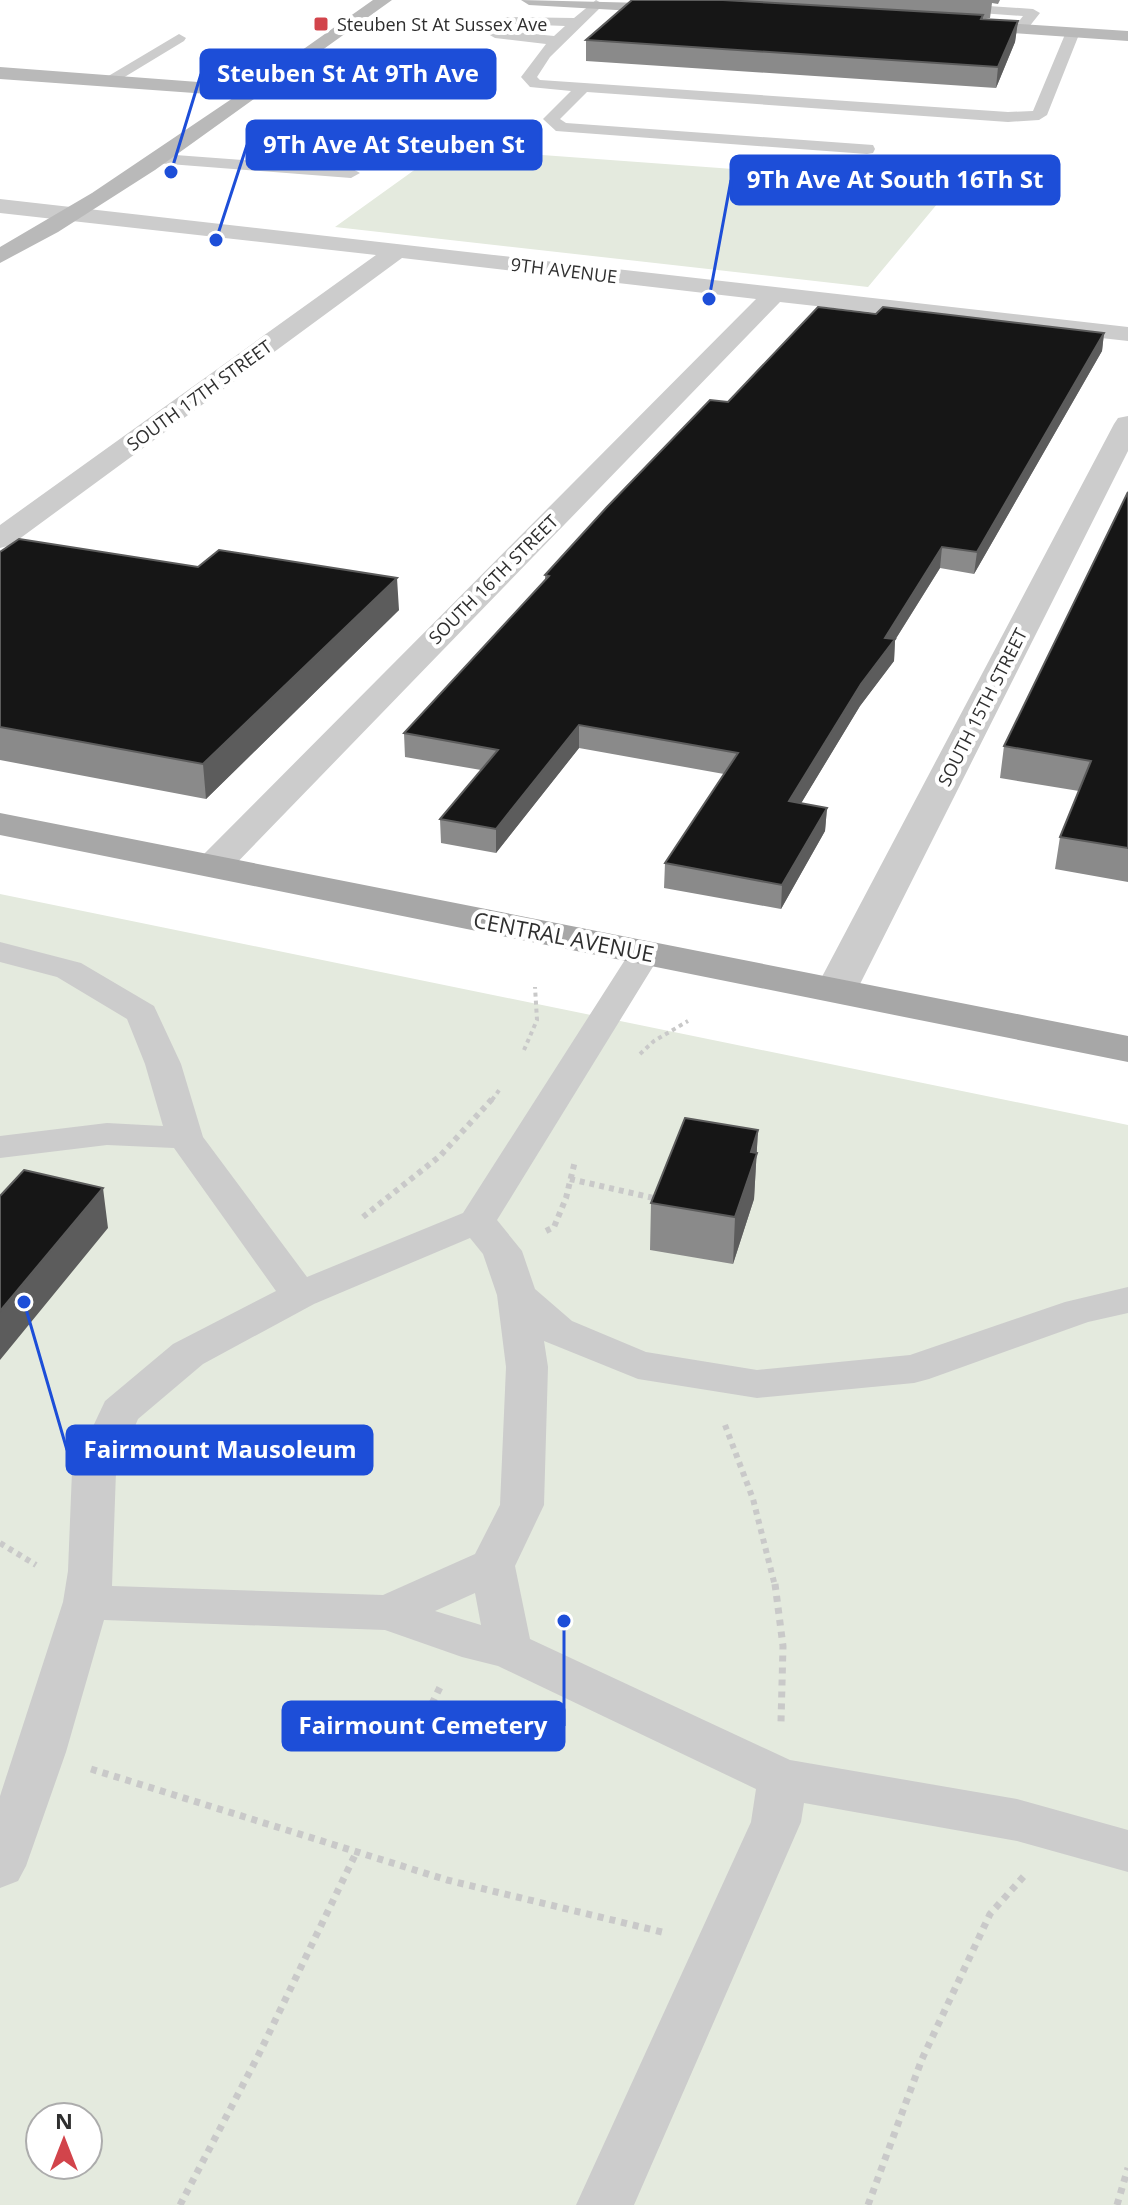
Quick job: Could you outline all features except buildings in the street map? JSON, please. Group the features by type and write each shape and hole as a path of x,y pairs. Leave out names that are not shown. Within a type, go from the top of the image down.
{"main road":[{"path":"0,256 76,214 162,159 384,0"},
{"path":"529,0 706,10"},
{"path":"942,24 1128,36"},
{"path":"0,73 253,92"},
{"name":"CENTRAL AVENUE","path":"0,824 1128,1049"}],"street":[{"name":"9TH AVENUE","path":"0,206 1128,334"},
{"name":"SOUTH 17TH STREET","path":"0,539 397,251"},
{"name":"SOUTH 16TH STREET","path":"214,865 774,294"},
{"name":"SOUTH 15TH STREET","path":"836,990 1128,424"}],"lane":[{"path":"596,4 544,54 529,77 535,84 1008,117 1039,115 1073,32"},
{"path":"926,6 1033,13 1020,29"},
{"path":"558,41 495,34 510,20 578,22"},
{"path":"108,81 179,38"},
{"path":"584,87 551,119 562,128 867,149"},
{"path":"162,159 351,173"},
{"path":"0,952 69,970 142,1013 163,1064 185,1138 300,1295"},
{"path":"0,1866 41,1752 86,1602 91,1571 94,1471 120,1411 188,1354 300,1295 373,1265 490,1236 646,952"},
{"path":"0,1147 107,1134 185,1138"},
{"path":"490,1236 517,1295 527,1367 522,1505 492,1566 509,1650"},
{"path":"517,1295 558,1331 638,1365 757,1384 914,1369 1079,1311 1128,1300"},
{"path":"387,1613 492,1566"},
{"path":"86,1602 387,1613 462,1639 509,1650 782,1779 1017,1820 1128,1851"},
{"path":"605,2205 776,1822 782,1779"}],"path":[{"path":"519,1060 534,1034 539,1013 535,987"},
{"path":"637,1057 654,1041 688,1021"},
{"path":"373,1265 362,1219 368,1210 425,1171 456,1143 502,1085"},
{"path":"490,1236 554,1227 577,1155"},
{"path":"570,1179 669,1201"},
{"path":"705,1376 747,1484 773,1584 782,1633 782,1779"},
{"path":"411,1747 462,1639"},
{"path":"41,1752 447,1880 720,1946"},
{"path":"180,2205 258,2056 356,1853"},
{"path":"868,2205 922,2059 990,1914 1032,1867"},
{"path":"1117,2205 1128,2168"}],"shaded area":[{"path":"445,148 953,185 868,287 335,227"},
{"path":"0,894 1128,1125 1128,2205 0,2205"}],"place":[{"name":"Steuben St At Sussex Ave","path":"321,24"},
{"name":"Steuben St At 9Th Ave","path":"171,172"},
{"name":"9Th Ave At Steuben St","path":"216,240"},
{"name":"9Th Ave At South 16Th St","path":"709,299"},
{"name":"Fairmount Mausoleum","path":"24,1302"},
{"name":"Fairmount Cemetery","path":"564,1621"}]}
